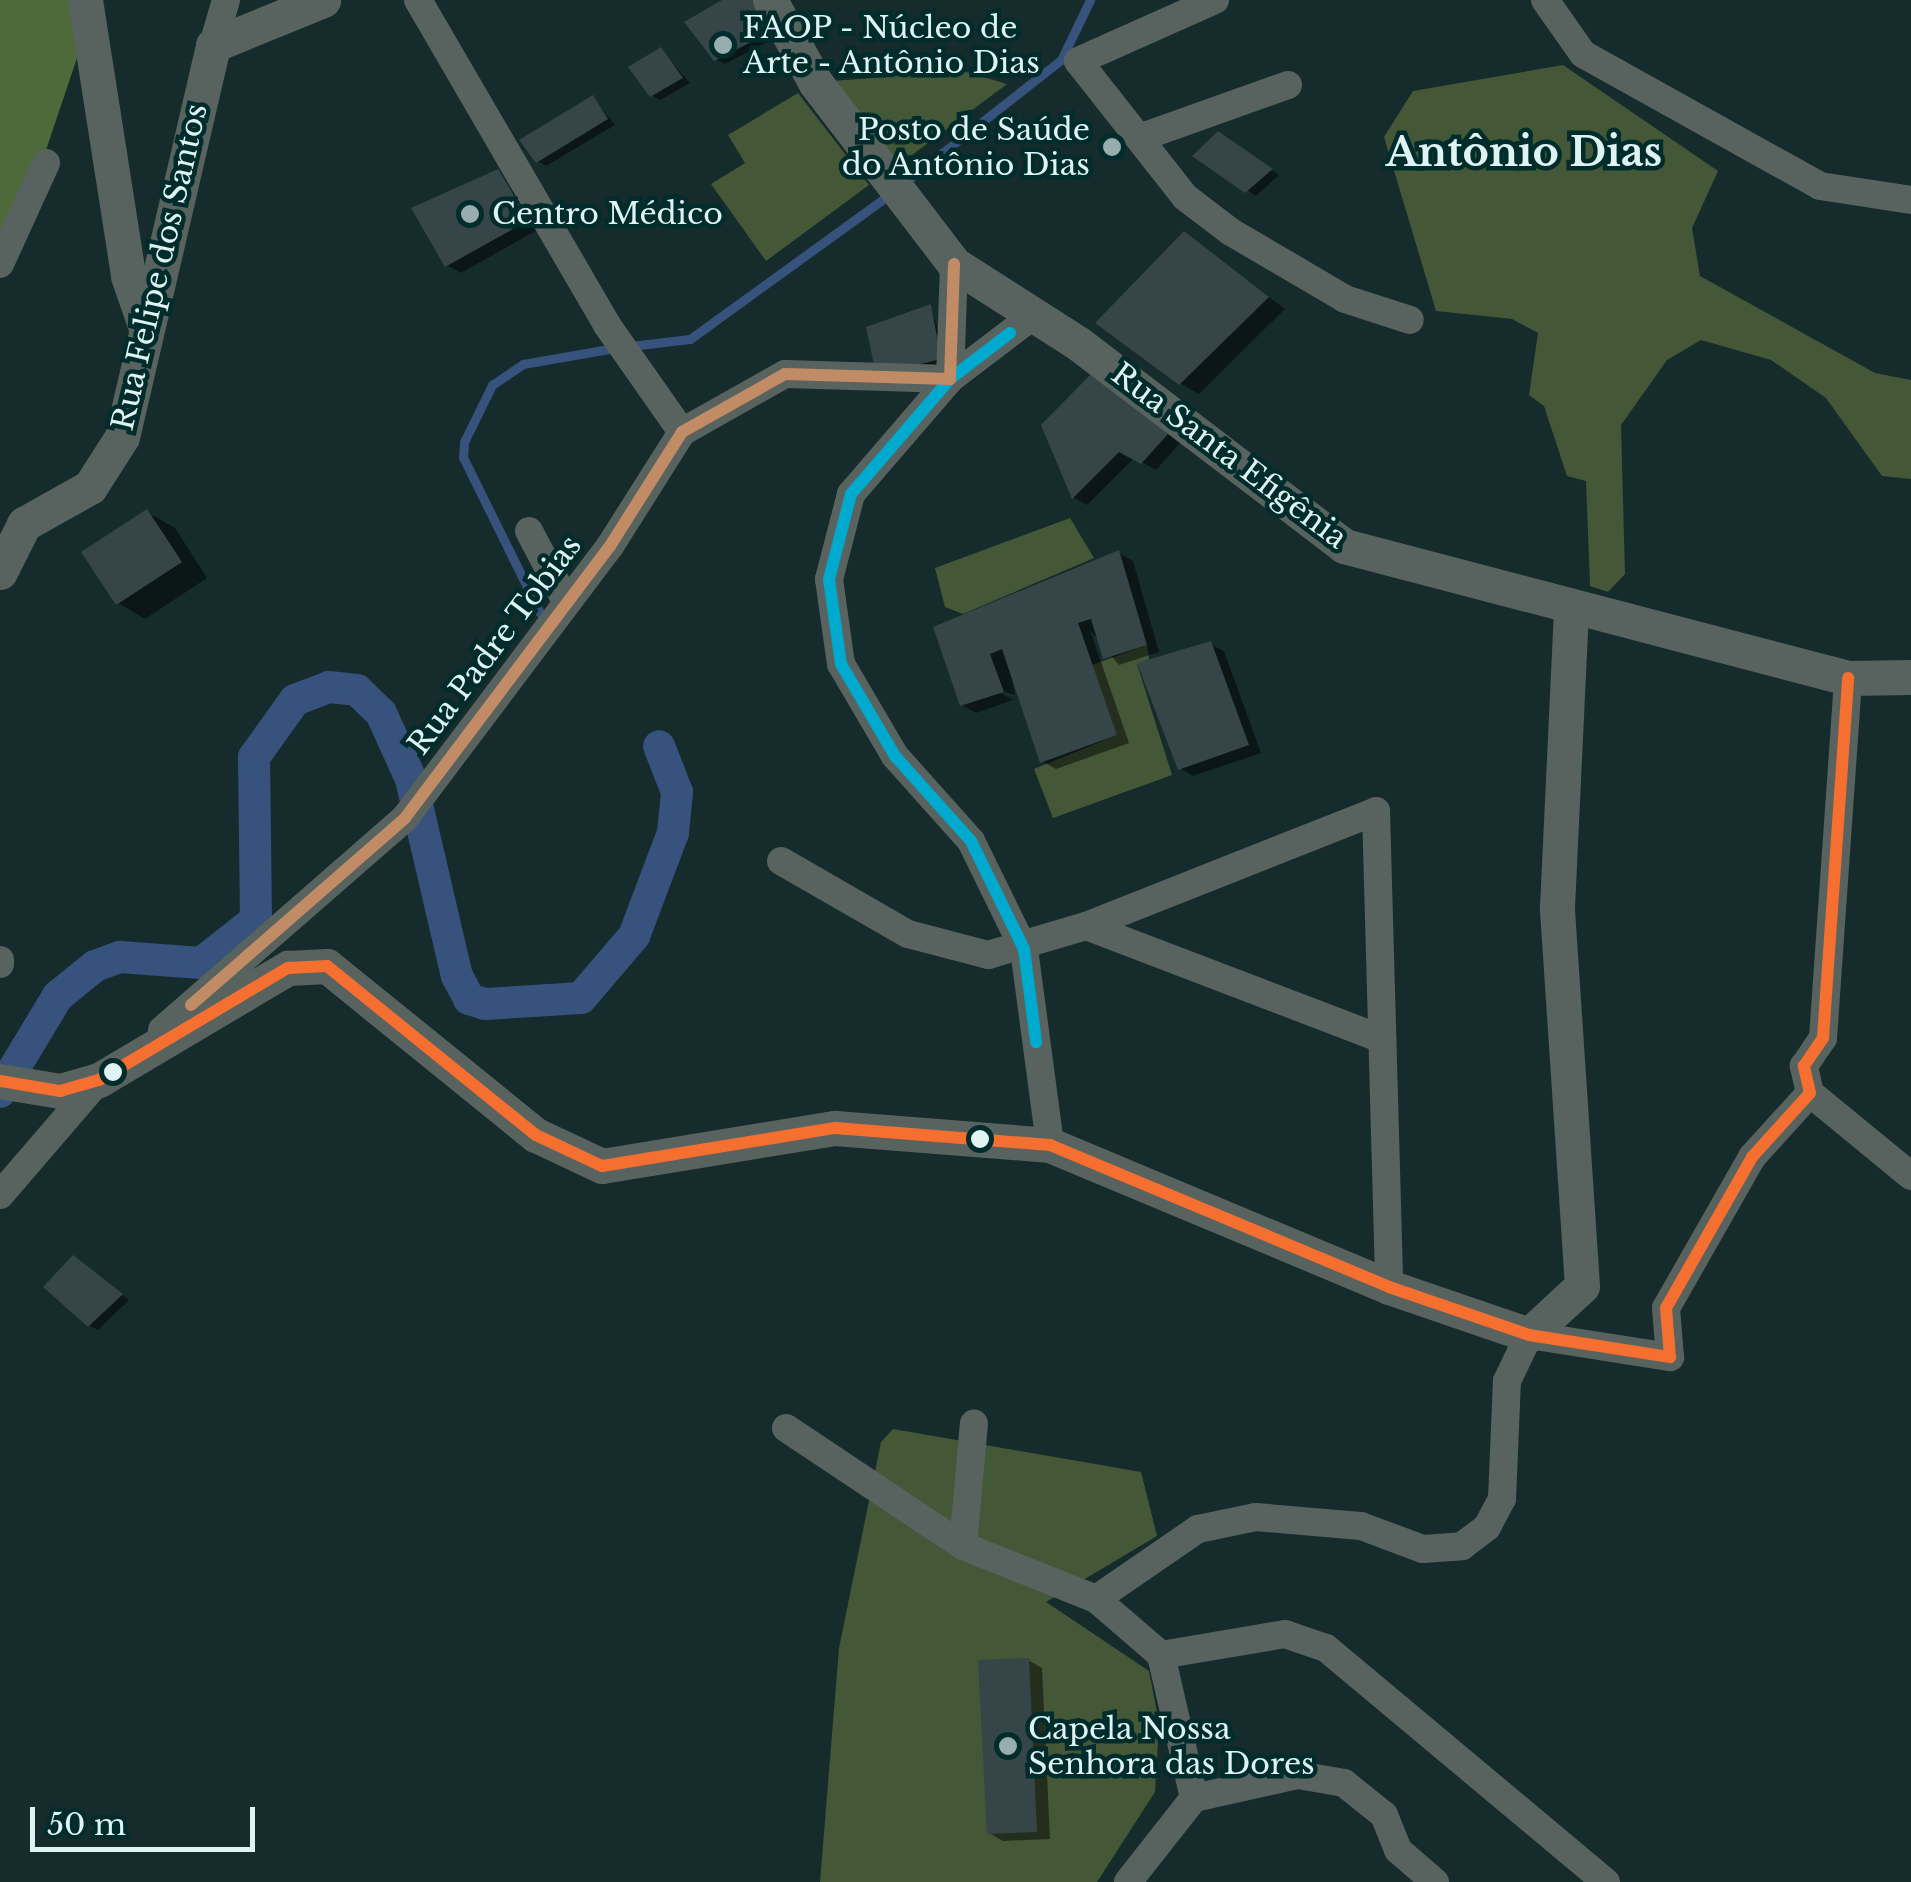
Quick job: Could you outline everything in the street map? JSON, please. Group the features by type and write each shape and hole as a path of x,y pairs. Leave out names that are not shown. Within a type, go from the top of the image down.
{"street":[{"path":"85,0 128,276 147,332"},
{"name":"Rua Felipe dos Santos","path":"12,529 90,487 112,457 147,332 226,0"},
{"path":"213,45 323,0"},
{"path":"418,0 607,324 682,432"},
{"path":"770,0 796,39"},
{"path":"794,0 796,39"},
{"path":"1215,0 1078,61 1142,137 1185,197 1230,232 1346,299 1410,320"},
{"path":"1545,0 1583,54 1820,186 1911,200"},
{"name":"Rua Santa Efigênia","path":"796,39 815,82 954,264 1034,315 1344,546 1571,611 1848,678 1909,672"},
{"path":"1142,137 1233,112 1288,85"},
{"path":"0,264 46,164"},
{"path":"950,379 954,264"},
{"path":"1034,315 950,379 852,494 829,580 841,664 895,756 971,842 1024,949 1050,1146"},
{"name":"Rua Padre Tobias","path":"0,1195 111,1072 405,818 567,603 682,432 785,374 950,379"},
{"path":"0,572 12,529"},
{"path":"529,531 567,603"},
{"path":"1096,1599 1198,1529 1256,1517 1361,1526 1423,1550 1479,1536 1502,1499 1507,1381 1530,1335 1582,1286 1556,906 1571,611"},
{"path":"1848,678 1823,1038 1804,1066 1810,1093 1911,1176"},
{"path":"781,860 936,946 988,955 1024,949 1086,926 1376,811 1389,1288"},
{"path":"1086,926 1382,1040"},
{"path":"10,1082 60,1090 111,1072 307,963 350,981 536,1135 602,1166 835,1128 1050,1146 1389,1288 1530,1335 1670,1358 1666,1308 1752,1157 1810,1093"},
{"path":"963,1546 974,1422"},
{"path":"786,1428 963,1546 1096,1599 1161,1655 1194,1798"},
{"path":"1161,1655 1285,1634 1326,1648 1606,1882"},
{"path":"1128,1882 1194,1798 1298,1775 1344,1783 1384,1815 1398,1850 1435,1882"}],"green space":[{"path":"0,0 76,0 77,58 44,156 0,243"},
{"path":"1563,65 1718,171 1692,228 1700,276 1875,373 1911,380 1911,479 1882,476 1826,398 1771,360 1701,340 1667,360 1621,425 1625,574 1608,592 1590,586 1586,481 1567,476 1544,406 1529,395 1538,333 1512,319 1436,311 1384,137 1413,91"},
{"path":"963,71 1007,84 912,155 892,156 832,81"},
{"path":"798,93 869,185 766,261 711,184 745,163 728,135"},
{"path":"1070,518 1094,558 963,614 945,607 935,568"},
{"path":"1147,645 1149,659 1137,664 1172,775 1053,818 1034,769 1117,735 1092,665"},
{"path":"893,1429 1141,1472 1157,1536 1046,1602 1149,1671 1159,1723 1155,1792 1097,1882 820,1882 839,1648 881,1442"}],"building":[{"name":"FAOP - Núcleo de Arte - Antônio Dias","path":"722,0 753,0 774,30 714,61 684,22"},
{"name":"FAOP - Núcleo de Arte - Antônio Dias","path":"661,47 683,78 650,97 628,67"},
{"path":"593,95 608,119 536,163 519,140"},
{"path":"1218,131 1273,169 1245,193 1192,156"},
{"name":"Centro Médico","path":"498,169 529,220 445,267 411,208"},
{"path":"1184,231 1269,297 1179,385 1095,323"},
{"path":"931,304 941,359 876,375 866,327"},
{"path":"1094,371 1168,434 1141,464 1119,452 1072,499 1041,425"},
{"path":"147,509 182,562 116,605 81,552"},
{"path":"1119,550 1147,645 1103,659 1091,619 1078,623 1117,735 1040,763 1002,649 990,654 1004,692 960,706 933,627"},
{"path":"1211,641 1249,745 1178,770 1137,663"},
{"path":"73,1255 123,1294 88,1327 43,1287"},
{"name":"Capela Nossa Senhora das Dores","path":"1029,1658 1037,1832 987,1834 978,1660"}],"waterway":[{"path":"904,183 1061,60 1090,0"},
{"path":"631,346 690,339 892,193"},
{"path":"540,613 463,457 464,442 492,385 523,364 615,348"},
{"path":"0,1092 58,996 95,966 120,957 201,963 256,920 254,757 295,700 329,687 357,690 381,713 411,779 457,976 469,999 485,1004 581,998 634,936 673,833 677,792 659,746"}],"transit line":[{"path":"191,1005 405,818 610,546 682,432 785,374 950,379 954,264"},
{"path":"1010,333 950,379 851,494 829,579 841,664 895,756 971,841 1024,949 1036,1042"},
{"path":"0,1081 60,1091 99,1080 288,968 327,966 536,1135 602,1166 835,1128 1050,1145 1389,1287 1529,1335 1670,1357 1666,1308 1752,1157 1810,1093 1804,1066 1823,1038 1848,678"}],"place":[{"name":"FAOP - Núcleo de Arte - Antônio Dias","path":"723,45"},
{"name":"Posto de Saúde do Antônio Dias","path":"1112,147"},
{"name":"Centro Médico","path":"470,214"},
{"name":"Capela Nossa Senhora das Dores","path":"1008,1746"}],"district":[{"name":"Antônio Dias","path":"1524,152"}]}
